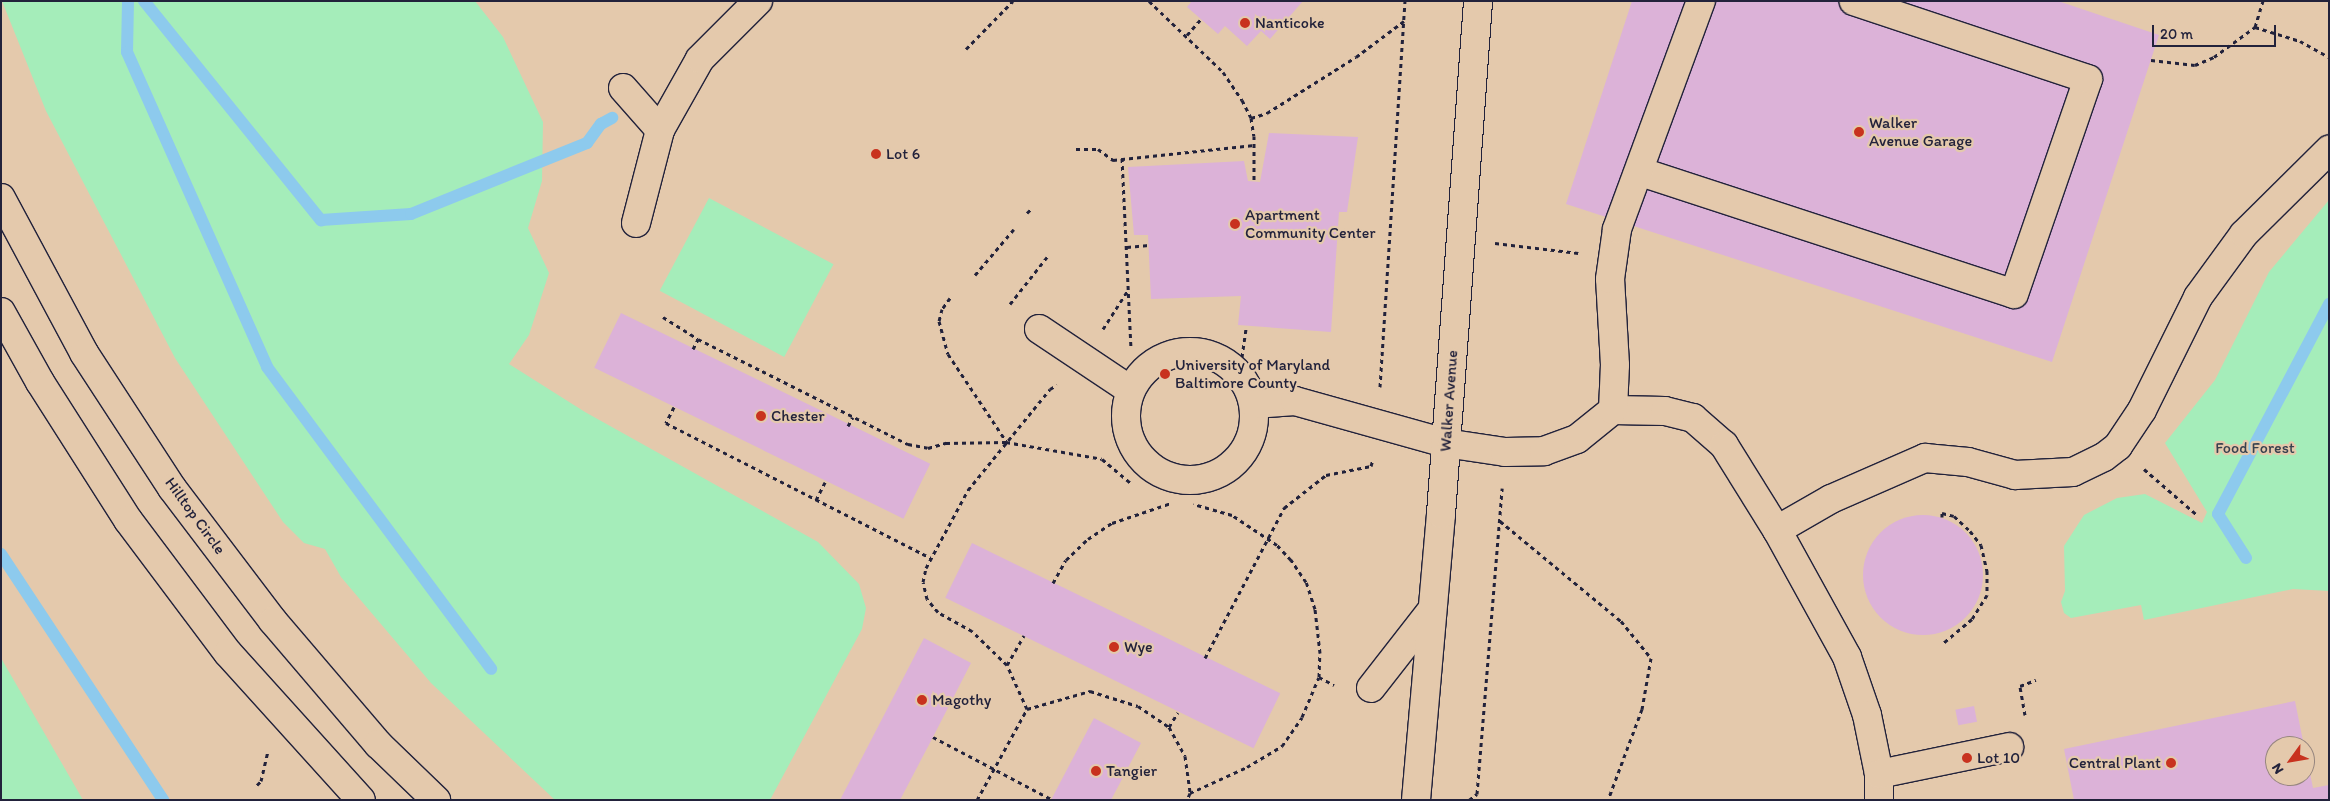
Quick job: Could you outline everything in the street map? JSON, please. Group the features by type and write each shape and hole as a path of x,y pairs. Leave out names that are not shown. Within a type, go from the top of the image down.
{"street":[{"path":"636,223 660,130 700,59 758,1"},
{"name":"Walker Avenue","path":"1416,800 1478,1"},
{"path":"1613,410 1615,365 1610,279 1617,229 1641,172 1701,1"},
{"path":"1641,172 2014,294 2088,78 1854,1"},
{"path":"623,88 660,130"},
{"path":"1777,530 1831,499 1925,458 1968,462 2016,475 2072,472 2104,457 2118,446 2142,410 2198,297 2244,234 2329,150"},
{"name":"Hilltop Circle","path":"1,198 84,353 172,488 273,622 378,744 436,800"},
{"path":"1,312 40,382 128,520 228,653 361,800"},
{"path":"1039,329 1130,390"},
{"path":"1186,350 1209,353 1230,365 1246,382 1254,404 1255,423 1240,457 1226,470 1192,480 1174,478 1156,471 1142,459 1132,443 1126,426 1126,407 1130,390 1144,369 1163,356 1186,350"},
{"path":"1254,404 1295,402 1445,443 1505,452 1544,451 1577,439 1613,410 1666,411 1693,418 1724,445 1777,530 1847,657 1867,715 1879,787 2009,747"},
{"path":"1371,688 1432,610"}],"path":[{"path":"966,49 1013,1"},
{"path":"1149,1 1187,34 1224,72 1251,118 1254,145 1254,181"},
{"path":"1380,390 1405,1"},
{"path":"2151,60 2195,64 2214,57 2255,27 2263,1"},
{"path":"1187,34 1201,19"},
{"path":"1251,118 1267,112 1356,57 1404,21"},
{"path":"2255,27 2300,41 2329,57"},
{"path":"1076,149 1098,149 1113,160 1254,145"},
{"path":"1122,158 1131,348"},
{"path":"1027,213 1031,209"},
{"path":"975,275 1014,228"},
{"path":"1490,242 1582,254"},
{"path":"1127,247 1149,245"},
{"path":"1010,304 1047,257"},
{"path":"1097,338 1128,289"},
{"path":"950,298 942,309 939,321 948,354 1006,442"},
{"path":"664,317 698,339 908,444 928,448 946,443 1006,442 1102,459 1131,483"},
{"path":"1242,357 1246,327"},
{"path":"693,349 698,339"},
{"path":"1027,709 1008,665 972,631 938,612 927,599 923,582 930,558 968,490 1050,389 1065,381"},
{"path":"674,407 666,423 930,558"},
{"path":"848,426 853,417"},
{"path":"1205,658 1284,508 1304,490 1326,475 1371,466 1376,451"},
{"path":"2150,474 2196,514"},
{"path":"816,500 825,482"},
{"path":"1476,800 1502,486"},
{"path":"1053,583 1066,560 1088,539 1112,523 1171,503"},
{"path":"1190,793 1247,767 1282,746 1302,717 1319,677 1320,653 1315,609 1306,582 1291,560 1268,538 1232,514 1194,504"},
{"path":"1942,517 1942,513 1954,516 1970,531 1981,544 1987,570 1987,595 1972,619 1943,642"},
{"path":"1500,521 1621,621 1651,658 1642,709 1608,800"},
{"path":"1008,665 1024,636"},
{"path":"1319,677 1334,685"},
{"path":"2027,723 2020,686 2036,680"},
{"path":"977,800 1027,709 1090,690 1138,706 1168,727 1186,756 1190,793 1187,800"},
{"path":"1168,727 1178,712"},
{"path":"933,736 994,766 1051,799"},
{"path":"1469,800 1477,794"}],"green space":[{"path":"2,1 475,1 503,37 543,122 542,181 528,228 549,273 529,335 509,364 585,412 818,542 859,584 866,608 862,629 770,800 555,800 431,683 341,577 325,549 304,543 283,522 175,358 46,111"},
{"path":"709,198 833,264 784,357 660,291"},
{"name":"Food Forest","path":"2329,200 2329,591 2293,589 2144,620 2141,605 2071,618 2064,613 2061,602 2065,591 2064,546 2084,515 2117,498 2145,494 2202,523 2207,512 2165,443 2215,380 2269,272"},
{"path":"1,658 83,800 1,800"}],"building":[{"name":"Nanticoke","path":"1192,1 1303,1 1270,39 1261,31 1247,46 1225,26 1218,34 1187,7"},
{"name":"Walker Avenue Garage","path":"1632,1 2058,1 2159,35 2052,362 1566,204"},
{"name":"Apartment Community Center","path":"1269,133 1358,137 1347,212 1339,212 1331,332 1238,325 1241,296 1151,299 1148,235 1134,235 1128,167 1244,161 1248,181 1260,182"},
{"name":"Chester","path":"621,313 930,464 903,519 594,368"},
{"path":"1923,515 1946,519 1966,532 1979,552 1983,575 1979,598 1966,618 1946,631 1923,635 1900,631 1880,618 1867,598 1863,575 1867,552 1880,532 1900,519"},
{"name":"Wye","path":"972,543 1280,693 1254,748 945,598"},
{"name":"Magothy","path":"924,638 971,663 933,737 900,800 840,800"},
{"name":"Central Plant","path":"2295,701 2302,736 2265,736 2265,786 2313,786 2313,788 2329,785 2329,800 2074,800 2064,749"},
{"path":"1974,706 1977,722 1958,725 1955,710"},
{"name":"Tangier","path":"1094,718 1141,743 1111,800 1051,800"}],"waterway":[{"path":"128,1 127,52 267,367 491,669"},
{"path":"144,1 321,220 411,214 587,143 601,124 612,118"},
{"path":"2246,558 2218,514 2329,304"},
{"path":"1,554 163,800"}],"place":[{"name":"Nanticoke","path":"1245,23"},
{"name":"Walker Avenue Garage","path":"1859,132"},
{"name":"Lot 6","path":"876,154"},
{"name":"Apartment Community Center","path":"1235,224"},
{"name":"University of Maryland Baltimore County","path":"1165,374"},
{"name":"Chester","path":"761,416"},
{"name":"Wye","path":"1114,647"},
{"name":"Magothy","path":"922,700"},
{"name":"Lot 10","path":"1967,758"},
{"name":"Central Plant","path":"2171,763"},
{"name":"Tangier","path":"1096,771"}]}
